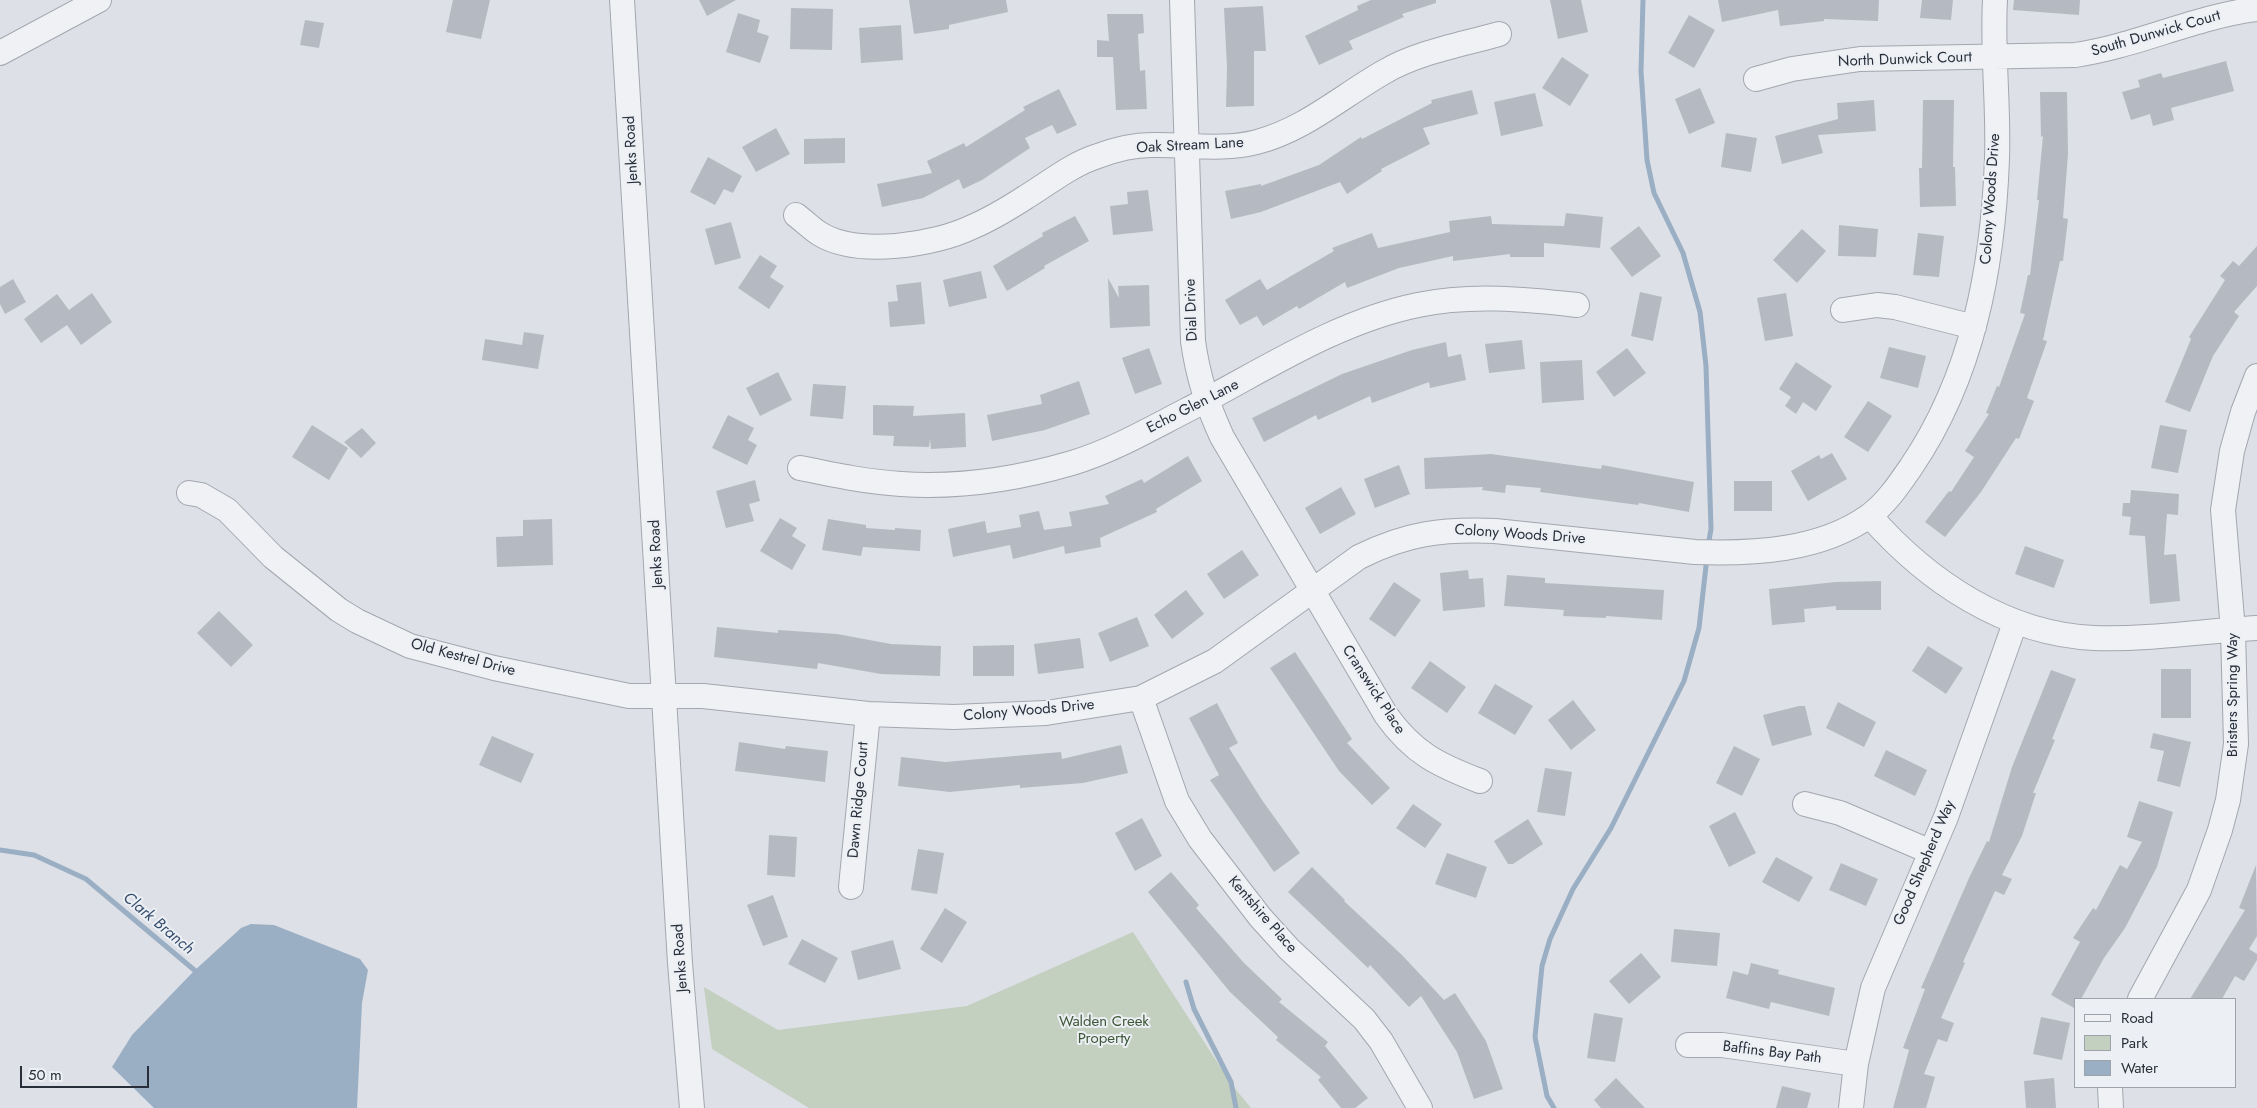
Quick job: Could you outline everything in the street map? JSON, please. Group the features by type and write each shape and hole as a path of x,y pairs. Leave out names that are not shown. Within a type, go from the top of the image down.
{"street":[{"path":"0,53 99,0"},
{"name":"Jenks Road","path":"622,0 666,698 680,963 692,1108"},
{"name":"Dial Drive","path":"1182,0 1193,340 1196,366 1206,400 1222,437 1312,591"},
{"name":"Colony Woods Drive","path":"666,698 702,696 868,714 954,717 1046,713 1141,698 1215,661 1359,557 1382,546 1420,534 1495,530 1695,552 1726,553 1776,549 1815,540 1839,532 1870,516 1906,474 1938,422 1960,373 1974,327 1985,278 1992,228 1997,157 1995,0"},
{"name":"South Dunwick Court","path":"1996,57 2074,55 2106,51 2195,22 2257,9"},
{"name":"Oak Stream Lane","path":"796,215 821,234 840,242 890,246 946,236 972,228 1025,198 1082,162 1098,156 1149,145 1240,145 1280,134 1340,101 1403,62 1500,34"},
{"name":"North Dunwick Court","path":"1756,79 1792,69 1838,60 1996,57"},
{"name":"Echo Glen Lane","path":"800,468 901,484 956,484 1017,476 1073,463 1127,441 1314,343 1373,317 1420,305 1476,298 1545,301 1577,305"},
{"path":"1843,310 1877,305 1894,307 1974,327"},
{"name":"Bristers Spring Way","path":"2141,998 2199,890 2220,830 2228,800 2236,744 2233,631 2224,538 2224,491 2240,420 2257,376"},
{"name":"Old Kestrel Drive","path":"189,492 201,495 227,510 273,557 339,610 357,622 410,646 466,662 583,687 629,696 666,698"},
{"path":"1870,516 1894,543 1938,578 1963,596 2015,623 2058,634 2092,638 2233,631 2257,628"},
{"name":"Cranswick Place","path":"1312,591 1386,716 1407,742 1434,762 1480,781"},
{"name":"Good Shepherd Way","path":"1851,1108 1856,1064 1873,988 1946,817 2015,623"},
{"name":"Kentshire Place","path":"1141,698 1177,801 1200,839 1271,930 1364,1019 1381,1041 1420,1108"},
{"name":"Dawn Ridge Court","path":"851,887 868,714"},
{"path":"1805,804 1840,814 1931,852"},
{"name":"Baffins Bay Path","path":"1688,1046 1722,1045 1856,1064"},
{"path":"2110,1088 2111,1108"}],"green space":[{"name":"Walden Creek Property","path":"1133,932 1232,1085 1251,1108 809,1108 712,1049 704,987 778,1030 967,1006"}],"water":[{"path":"251,924 274,925 360,959 368,970 362,1003 357,1108 154,1108 112,1067 132,1035 194,971 241,928"}],"building":[{"path":"453,0 490,0 481,39 446,32"},
{"path":"699,0 736,0 707,16"},
{"path":"909,0 1006,0 1008,12 949,25 949,29 914,34"},
{"path":"1371,0 1436,0 1436,3 1402,14 1404,17 1349,41 1353,49 1319,65 1305,36 1358,10 1357,6"},
{"path":"1550,0 1581,0 1588,32 1558,39"},
{"path":"1718,0 1879,0 1878,21 1824,19 1824,21 1780,26 1778,10 1722,22"},
{"path":"1922,0 1953,0 1951,20 1920,18"},
{"path":"2014,0 2080,0 2079,15 2013,10"},
{"path":"1263,6 1266,51 1254,51 1254,106 1226,107 1227,68 1224,8"},
{"path":"791,8 833,9 832,50 790,49"},
{"path":"738,13 760,20 757,32 769,36 760,63 726,52"},
{"path":"1107,14 1143,14 1144,33 1138,34 1140,71 1145,70 1147,109 1116,110 1113,57 1097,57 1097,40 1109,41"},
{"path":"1689,15 1715,30 1694,68 1668,53"},
{"path":"305,20 324,23 319,48 300,45"},
{"path":"901,25 903,60 861,63 859,28"},
{"path":"1562,57 1589,75 1570,106 1542,88"},
{"path":"2226,61 2234,91 2171,108 2174,120 2153,126 2150,114 2131,120 2122,92 2140,87 2138,80 2161,73 2163,78"},
{"path":"1700,88 1715,123 1689,134 1675,99"},
{"path":"1059,89 1077,125 1057,134 1052,125 1025,138 1030,148 982,180 963,189 959,179 923,198 882,207 877,184 932,173 927,161 964,143 966,147 1025,110 1023,107"},
{"path":"1472,90 1478,114 1423,128 1430,144 1381,169 1382,171 1347,194 1340,182 1261,212 1231,219 1225,191 1261,184 1261,186 1319,165 1361,137 1362,139 1432,103 1431,100"},
{"path":"2040,92 2067,92 2068,154 2063,218 2068,219 2063,261 2060,261 2043,340 2047,341 2027,398 2034,401 2019,439 2016,438 1981,492 1945,537 1925,522 1949,491 1951,492 1974,457 1965,451 1989,414 1986,413 1997,386 1999,387 2025,314 2020,313 2028,275 2030,275 2039,200 2037,200 2043,136 2041,137"},
{"path":"1535,93 1543,126 1501,136 1494,102"},
{"path":"1874,100 1876,131 1818,135 1823,153 1782,164 1775,136 1838,119 1837,103"},
{"path":"1923,100 1954,100 1953,167 1955,167 1956,206 1920,207 1919,168 1922,168"},
{"path":"776,128 790,154 756,172 742,147"},
{"path":"1726,133 1757,138 1751,172 1721,167"},
{"path":"845,138 845,163 804,164 804,139"},
{"path":"708,157 742,176 733,193 724,189 715,205 690,192"},
{"path":"1148,190 1153,231 1113,235 1110,206 1128,204 1127,192"},
{"path":"1566,213 1603,217 1600,248 1544,243 1544,257 1510,257 1510,254 1453,261 1453,256 1399,268 1347,288 1345,282 1299,309 1297,306 1263,326 1257,316 1240,325 1225,300 1260,279 1267,290 1334,251 1332,248 1372,233 1378,248 1450,232 1449,221 1491,216 1492,224 1564,226"},
{"path":"1075,216 1089,241 1044,266 1045,268 1007,291 993,266 1043,236 1042,233"},
{"path":"731,222 741,258 715,265 705,229"},
{"path":"1839,225 1878,229 1876,257 1838,256"},
{"path":"1639,226 1661,256 1632,277 1610,248"},
{"path":"1802,229 1826,251 1797,283 1773,260"},
{"path":"1918,233 1944,236 1939,277 1913,275"},
{"path":"2257,246 2257,286 2234,312 2239,316 2213,356 2190,412 2165,402 2191,339 2189,337 2225,280 2220,276 2233,261 2239,266"},
{"path":"760,255 777,266 770,277 784,286 769,309 738,288"},
{"path":"981,271 987,298 949,307 943,280"},
{"path":"1108,278 1119,298 1118,286 1149,285 1150,326 1110,328"},
{"path":"13,279 26,302 5,314 0,304 0,287"},
{"path":"921,282 925,324 890,327 888,302 898,301 896,285"},
{"path":"1640,292 1662,297 1653,341 1631,336"},
{"path":"92,293 112,322 81,345 67,325 41,343 24,319 57,294 69,310"},
{"path":"1786,293 1793,336 1765,341 1757,298"},
{"path":"524,332 544,335 538,369 482,360 485,339 522,345"},
{"path":"1522,340 1525,369 1489,373 1485,344"},
{"path":"1446,342 1448,357 1461,354 1466,380 1430,388 1429,382 1372,403 1370,396 1318,420 1316,415 1264,442 1252,418 1342,374 1412,350"},
{"path":"1889,347 1926,356 1918,388 1880,378"},
{"path":"1149,348 1162,384 1135,394 1122,358"},
{"path":"1627,348 1646,373 1614,397 1596,372"},
{"path":"1582,360 1584,400 1542,403 1540,362"},
{"path":"1796,362 1832,386 1816,411 1803,402 1796,414 1785,406 1791,397 1779,389"},
{"path":"778,372 792,400 760,416 746,388"},
{"path":"1079,381 1090,414 1045,430 992,441 987,415 1042,404 1040,395"},
{"path":"813,384 846,386 843,419 810,416"},
{"path":"1868,401 1892,416 1868,452 1844,437"},
{"path":"873,405 914,406 913,416 965,413 966,447 931,449 930,439 929,447 893,446 894,436 873,435"},
{"path":"728,415 754,428 748,440 757,445 747,465 712,448"},
{"path":"312,425 348,448 329,480 292,457"},
{"path":"2160,425 2187,430 2178,473 2151,468"},
{"path":"362,428 376,443 361,458 344,442"},
{"path":"1832,453 1847,479 1808,501 1791,471 1819,455 1821,459"},
{"path":"1491,454 1601,469 1602,465 1694,482 1689,512 1639,503 1638,505 1540,492 1541,488 1506,485 1505,493 1482,490 1483,487 1425,489 1424,458"},
{"path":"1188,456 1202,481 1156,509 1157,512 1100,538 1101,547 1065,554 1064,546 1013,559 1010,545 953,557 948,529 985,521 987,533 1021,527 1019,515 1039,511 1044,530 1072,526 1069,512 1109,504 1105,496 1142,479 1144,483"},
{"path":"1399,465 1410,494 1375,508 1364,479"},
{"path":"755,480 760,501 749,504 754,521 726,528 716,491"},
{"path":"1734,481 1772,481 1772,511 1734,511"},
{"path":"1341,487 1356,514 1320,534 1305,508"},
{"path":"2131,490 2179,494 2178,515 2167,514 2164,555 2176,554 2180,601 2150,604 2145,536 2129,535 2131,517 2122,516 2123,503 2130,503"},
{"path":"780,518 797,528 792,536 806,545 792,570 760,551"},
{"path":"552,519 553,565 497,567 496,537 523,536 523,520"},
{"path":"828,519 866,525 866,528 921,530 920,551 863,547 861,556 822,550"},
{"path":"2025,546 2064,560 2054,588 2015,574"},
{"path":"1242,550 1259,575 1224,599 1207,574"},
{"path":"1468,570 1469,579 1483,578 1485,607 1443,611 1440,573"},
{"path":"1507,575 1545,578 1545,583 1664,590 1662,620 1606,616 1606,618 1563,616 1564,610 1504,606"},
{"path":"1881,581 1881,610 1836,610 1836,606 1804,609 1805,622 1772,625 1769,589 1836,582"},
{"path":"1394,582 1421,600 1395,637 1369,619"},
{"path":"1186,590 1204,614 1172,639 1154,615"},
{"path":"219,611 253,645 231,667 197,633"},
{"path":"1137,617 1149,646 1110,662 1098,633"},
{"path":"717,627 778,633 778,630 837,634 891,644 941,646 940,676 881,674 818,663 817,669 714,657"},
{"path":"1080,638 1084,668 1038,674 1034,644"},
{"path":"1014,645 1014,676 973,676 973,646"},
{"path":"1928,646 1963,668 1946,694 1912,671"},
{"path":"1295,652 1352,739 1347,743 1390,788 1372,805 1339,771 1270,668"},
{"path":"1430,661 1466,687 1447,713 1411,688"},
{"path":"2161,669 2191,669 2191,718 2161,718"},
{"path":"2051,670 2076,679 2052,739 2055,740 2033,793 2036,793 2022,836 2002,875 2012,879 2004,895 1995,891 1963,962 1965,963 1941,1018 1954,1023 1947,1042 1938,1039 1924,1074 1935,1077 1926,1108 1893,1108 1909,1050 1903,1048 1925,989 1921,988 1969,878 1987,841 1989,842 2012,767"},
{"path":"1495,684 1533,706 1515,735 1478,713"},
{"path":"1573,700 1596,730 1571,750 1548,720"},
{"path":"1838,702 1876,722 1864,747 1826,728"},
{"path":"1217,703 1238,743 1229,748 1262,800 1300,853 1274,872 1210,780 1219,775 1189,718"},
{"path":"1805,706 1812,735 1772,746 1763,715"},
{"path":"2153,733 2191,742 2180,787 2157,781 2164,751 2150,748"},
{"path":"492,736 534,754 521,783 479,765"},
{"path":"739,742 785,749 786,746 828,751 825,782 735,771"},
{"path":"1121,745 1128,773 1083,783 1020,788 1020,785 950,792 898,786 901,757 945,762 1061,752 1062,759"},
{"path":"1734,746 1760,759 1742,796 1716,783"},
{"path":"1886,750 1927,770 1915,796 1874,776"},
{"path":"1545,768 1572,772 1565,816 1537,812"},
{"path":"2139,801 2173,812 2157,867 2125,928 2104,958 2082,998 2074,998 2074,1008 2051,995 2080,942 2073,938 2093,908 2096,910 2120,865 2127,869 2142,842 2127,837"},
{"path":"1413,804 1442,824 1425,848 1396,828"},
{"path":"1735,812 1756,853 1729,867 1709,826"},
{"path":"1142,818 1162,856 1135,871 1115,833"},
{"path":"1528,819 1543,844 1513,864 1508,864 1494,841"},
{"path":"769,835 797,837 795,877 767,875"},
{"path":"918,849 944,853 937,894 911,890"},
{"path":"1447,853 1487,867 1476,898 1435,884"},
{"path":"1776,857 1813,877 1799,902 1762,882"},
{"path":"1841,863 1878,879 1866,906 1829,890"},
{"path":"2256,865 2257,936 2249,949 2257,954 2257,960 2244,981 2235,976 2223,998 2191,998 2245,910 2239,908"},
{"path":"1312,867 1344,901 1402,955 1444,1000 1455,993 1486,1041 1503,1089 1474,1099 1457,1052 1421,996 1409,1007 1370,965 1368,968 1288,892"},
{"path":"1171,872 1199,905 1196,908 1244,963 1282,999 1279,1002 1328,1042 1325,1046 1368,1098 1355,1108 1341,1108 1318,1080 1321,1077 1276,1040 1278,1037 1230,992 1148,892"},
{"path":"773,895 788,937 763,946 747,905"},
{"path":"945,908 967,922 942,963 920,949"},
{"path":"1674,929 1720,933 1717,966 1671,962"},
{"path":"802,939 838,958 825,983 788,964"},
{"path":"893,940 901,969 858,980 851,951"},
{"path":"1641,953 1661,977 1629,1004 1609,981"},
{"path":"1751,963 1779,970 1778,974 1835,988 1829,1016 1771,1002 1769,1009 1726,998 1733,971 1748,975"},
{"path":"1594,1013 1623,1018 1615,1062 1587,1058"},
{"path":"2041,1017 2070,1023 2062,1060 2033,1054"},
{"path":"1616,1078 1645,1108 1601,1108 1594,1100"},
{"path":"2054,1078 2056,1108 2026,1108 2024,1081"},
{"path":"1782,1086 1811,1093 1807,1108 1776,1108"}],"waterway":[{"path":"1643,0 1641,71 1647,160 1654,193 1683,253 1700,312 1706,366 1711,529 1708,546"},
{"path":"1554,1108 1547,1096 1535,1037 1542,966 1550,939 1573,889 1611,828 1684,681 1699,628 1707,557"},
{"name":"Clark Branch","path":"0,850 34,855 86,879 199,974"},
{"path":"1186,982 1194,1009 1231,1082 1236,1108"}]}
